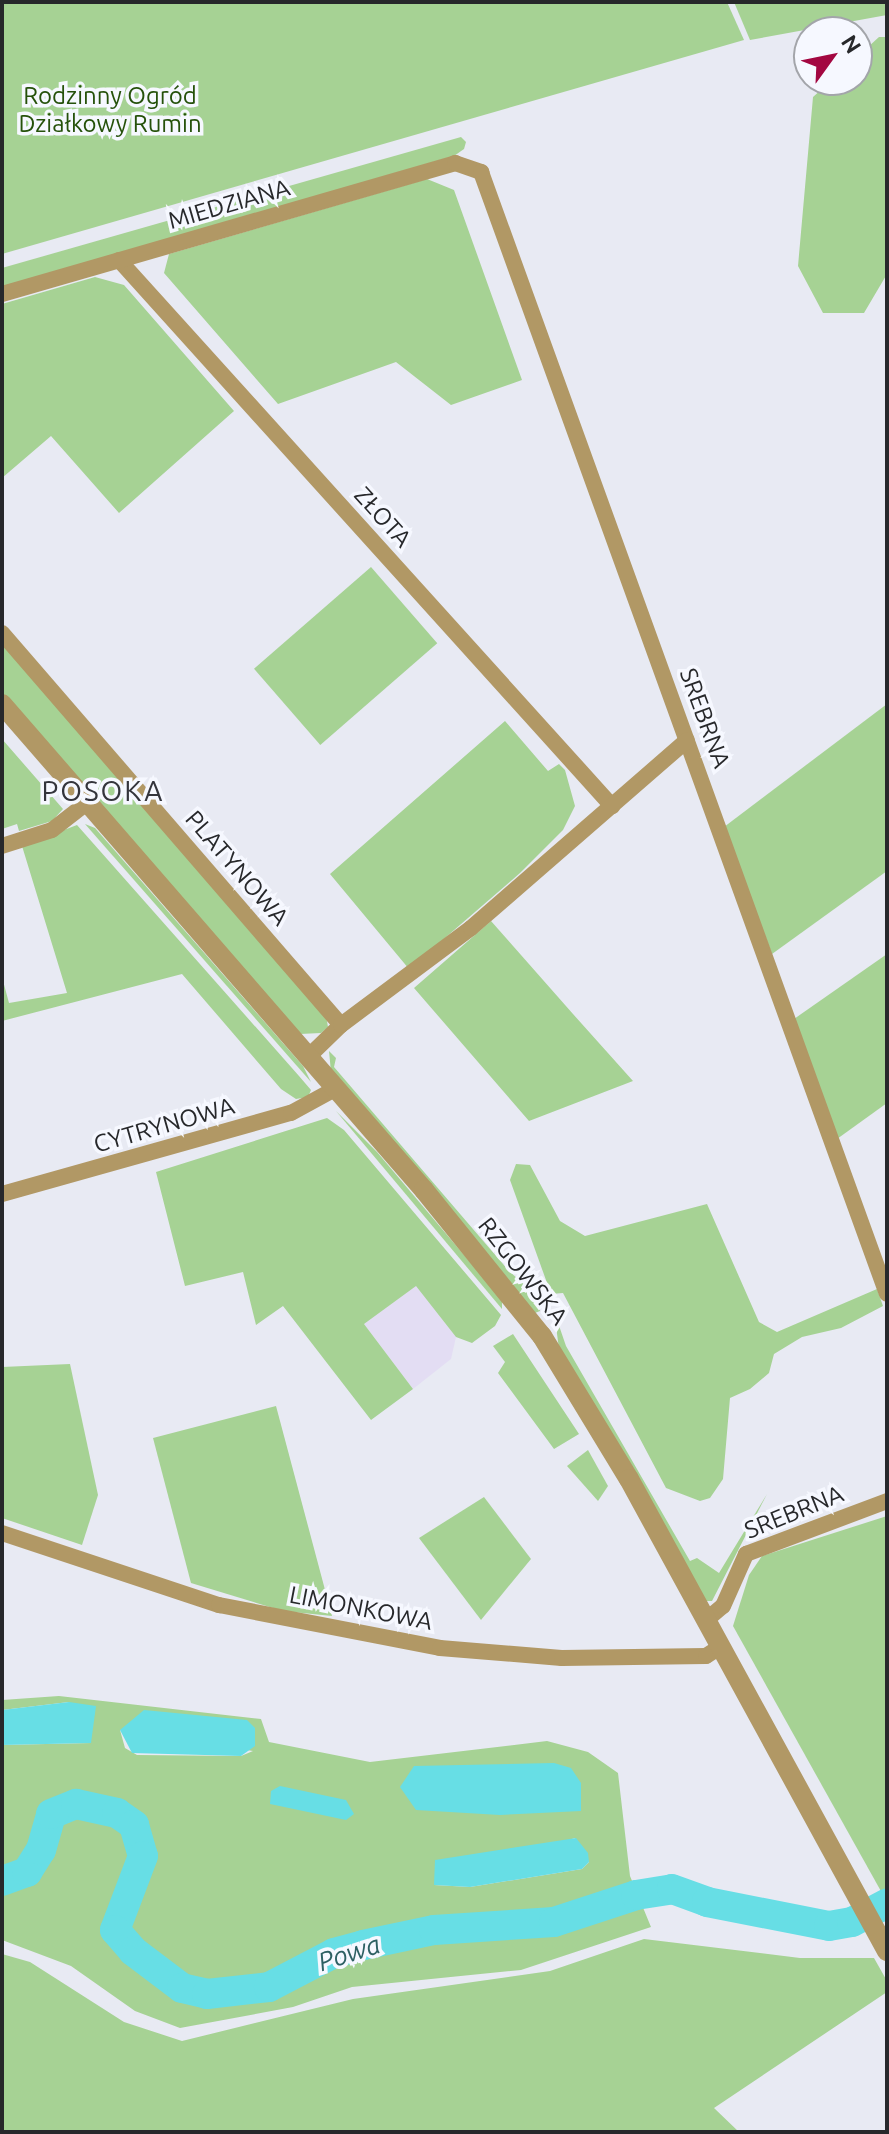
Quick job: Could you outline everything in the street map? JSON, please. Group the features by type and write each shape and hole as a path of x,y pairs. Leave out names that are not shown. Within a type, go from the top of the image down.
{"street":[{"name":"MIEDZIANA","path":"2,294 455,163 470,164"},
{"name":"SREBRNA","path":"470,164 481,172 887,1294"},
{"name":"ZŁOTA","path":"119,260 612,806"},
{"name":"PLATYNOWA","path":"2,633 341,1025"},
{"name":"RZGOWSKA","path":"2,704 308,1057 542,1336 601,1430 883,1943"},
{"path":"308,1057 341,1025 471,928 687,740"},
{"path":"2,846 52,830 88,802"},
{"name":"CYTRYNOWA","path":"2,1194 291,1113 335,1089"},
{"name":"SREBRNA","path":"705,1621 723,1606 746,1554 887,1501"},
{"name":"LIMONKOWA","path":"2,1533 219,1605 440,1648 562,1658 706,1656 720,1647"}],"shaded area":[{"path":"416,1285 456,1337 451,1359 413,1389 364,1324"}],"green space":[{"name":"Rodzinny Ogród Działkowy Rumin","path":"2,2 727,2 744,40 2,254"},
{"path":"734,2 887,2 887,15 873,18 793,16 793,32 750,40"},
{"path":"879,37 887,37 887,274 864,313 823,313 798,266 813,97 873,96 873,42"},
{"path":"461,137 466,142 464,149 454,156 2,287 2,268"},
{"path":"427,179 454,190 522,380 451,405 396,362 278,404 164,273 169,254"},
{"path":"95,277 124,285 234,411 119,513 51,436 2,478 2,304"},
{"path":"371,567 437,643 320,745 254,669"},
{"path":"2,643 325,1010 328,1027 321,1033 300,1034 2,694"},
{"path":"887,704 887,871 772,954 724,827"},
{"path":"505,721 548,771 559,764 565,770 575,806 563,830 520,873 409,969 330,874"},
{"path":"2,739 63,809 52,821 19,831 17,824 2,829"},
{"path":"85,824 95,828 303,1066 311,1082"},
{"path":"77,825 311,1090 308,1097 296,1099 281,1089 182,974 2,1021 2,977 9,1003 67,993 22,846"},
{"path":"491,921 633,1081 529,1121 414,988"},
{"path":"887,954 887,1103 837,1139 794,1019"},
{"path":"329,1051 336,1058 334,1067 509,1271 536,1295 540,1311 535,1313 331,1072"},
{"path":"336,1111 377,1152 502,1300 502,1309"},
{"path":"327,1118 344,1130 501,1315 495,1326 472,1343 456,1337 416,1286 364,1324 413,1389 371,1420 283,1306 256,1325 243,1272 185,1286 156,1172"},
{"path":"516,1164 530,1165 560,1221 585,1236 707,1204 759,1322 777,1332 877,1289 883,1306 841,1328 802,1337 774,1354 769,1373 750,1389 730,1398 723,1479 710,1498 700,1501 666,1488 563,1293 551,1294 510,1180"},
{"path":"554,1311 566,1346 690,1561 697,1558 719,1573 767,1494 712,1601 706,1601 559,1349"},
{"path":"513,1334 579,1434 554,1449 498,1373 505,1362 493,1346"},
{"path":"70,1364 98,1495 82,1545 2,1518 2,1367"},
{"path":"276,1406 332,1616 283,1611 191,1583 153,1438"},
{"path":"588,1450 608,1486 598,1501 567,1466"},
{"path":"484,1497 531,1559 481,1620 419,1538"},
{"path":"887,1516 887,1902 733,1626 749,1575 762,1556"},
{"path":"59,1696 261,1719 269,1742 370,1762 547,1741 588,1752 618,1773 630,1876 651,1927 521,1970 352,1987 293,2007 180,2028 135,2011 71,1966 2,1940 2,1745 91,1743 69,1702 2,1710 2,1700","holes":["120,1730 253,1751 241,1756 137,1755 125,1748","575,1838 589,1862 582,1869 470,1887 434,1885"]},
{"path":"644,1939 800,1958 874,1958 887,1981 887,1992 714,2108 739,2132 2,2132 2,1954 30,1962 124,2022 182,2041 353,1999 550,1971"}],"water":[{"path":"69,1702 96,1706 91,1743 2,1745 2,1710"},
{"path":"144,1710 247,1720 255,1728 255,1746 241,1756 132,1753 120,1730"},
{"path":"554,1763 571,1768 581,1783 581,1811 500,1815 416,1810 400,1787 414,1766"},
{"path":"280,1786 346,1800 354,1814 346,1820 270,1804 271,1791"},
{"path":"576,1838 588,1853 589,1862 582,1869 470,1887 434,1885 435,1860"}],"waterway":[{"name":"Powa","path":"2,1881 27,1872 41,1850 51,1814 76,1804 117,1813 134,1825 143,1856 115,1930 133,1951 182,1988 207,1994 269,1987 334,1953 363,1945 434,1930 554,1922 636,1895 672,1889 707,1902 829,1926 852,1922 887,1903"}],"district":[{"name":"POSOKA","path":"103,791"}]}
